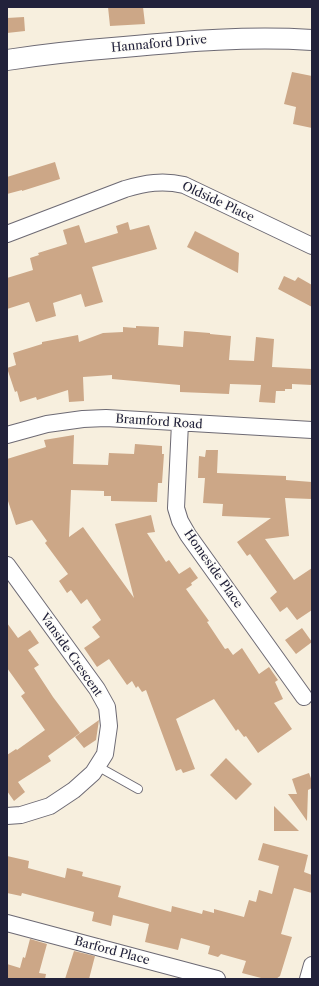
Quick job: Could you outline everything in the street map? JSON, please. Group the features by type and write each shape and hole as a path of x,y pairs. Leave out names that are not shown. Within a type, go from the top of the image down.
{"street":[{"name":"Hannaford Drive","path":"7,60 43,54 173,42 244,38 312,40"},
{"name":"Oldside Place","path":"7,234 140,184 172,182 184,185 312,246"},
{"name":"Bramford Road","path":"7,435 48,424 83,419 106,418 312,430"},
{"name":"Homeside Place","path":"180,423 176,508 180,522 304,697"},
{"name":"Vanside Crescent","path":"7,565 97,689 107,707 109,726 105,754 93,773 74,790 50,806 21,815 7,816"},
{"name":"Barford Place","path":"7,923 218,979"},
{"path":"308,979 312,965"}],"lane":[{"path":"97,766 138,789"}],"building":[{"path":"108,7 143,7 145,24 110,26"},
{"path":"24,17 25,31 7,33 7,18"},
{"path":"292,72 312,76 312,128 293,124 296,107 284,104"},
{"path":"55,162 60,179 7,194 7,177"},
{"path":"128,222 130,230 149,225 157,249 92,267 103,302 85,307 81,294 53,303 56,316 36,322 29,302 7,309 7,278 33,270 30,258 39,255 38,253 67,244 63,230 79,225 85,243 118,233 116,226"},
{"path":"195,231 239,253 238,273 187,247"},
{"path":"284,276 295,281 298,277 312,285 312,307 278,289"},
{"path":"136,326 159,327 158,345 183,347 184,331 231,336 229,360 254,361 256,337 274,339 272,367 312,369 312,385 292,384 292,389 276,391 275,403 259,402 261,385 230,384 229,394 180,392 180,385 112,379 112,375 83,377 84,401 69,402 68,390 37,400 36,397 20,402 7,368 16,365 13,353 42,344 42,342 78,335 79,342 103,333 123,332 123,327 136,328"},
{"path":"74,435 73,464 108,465 109,453 134,454 135,444 162,446 162,454 164,454 162,483 158,483 157,502 111,501 111,496 104,496 104,491 71,490 69,537 83,527 134,598 115,524 151,515 155,532 147,533 166,562 169,560 179,574 190,567 198,578 186,589 209,621 207,622 225,649 228,648 233,655 242,648 259,674 269,667 278,680 275,682 283,699 274,703 292,729 258,753 246,736 244,737 238,729 236,731 214,699 176,719 195,769 183,773 181,769 176,771 146,690 142,692 138,686 136,688 132,681 127,685 109,659 97,667 84,648 100,637 92,627 101,620 87,599 81,604 71,590 67,593 59,581 68,574 45,543 47,541 32,520 16,525 7,498 7,459 46,447 44,440"},
{"path":"206,450 218,450 217,473 286,476 286,480 312,482 312,499 285,498 289,536 265,539 294,580 312,568 312,610 297,620 287,607 280,612 270,598 277,592 250,554 247,556 237,542 271,518 222,516 223,504 203,503 205,478 198,478 199,456 205,457"},
{"path":"7,623 18,638 30,630 39,643 28,650 39,665 34,668 53,697 80,733 48,756 51,761 18,782 25,792 14,801 7,791 7,755 16,749 17,750 45,730 21,696 25,693 7,668"},
{"path":"302,628 312,642 296,654 285,640"},
{"path":"99,720 96,740 84,748 75,737"},
{"path":"226,758 252,784 236,800 210,775"},
{"path":"309,773 312,781 312,788 308,790 307,821 288,794 297,794 292,779"},
{"path":"274,806 299,831 274,831"},
{"path":"263,843 308,855 304,872 312,875 312,893 294,888 281,934 292,937 280,976 276,979 265,979 242,973 246,961 221,954 218,957 208,954 210,946 181,938 178,950 145,942 149,924 113,915 111,926 92,921 94,912 22,893 21,896 7,893 7,856 29,861 28,868 65,878 67,868 83,872 82,876 121,886 118,897 171,912 172,906 202,914 203,910 214,913 214,909 244,917 249,900 256,902 259,890 272,894 279,866 258,860"},
{"path":"30,939 47,944 39,973 46,974 45,979 7,979 7,964 20,968 23,957 25,958"},
{"path":"74,951 95,956 89,979 65,979"}]}
